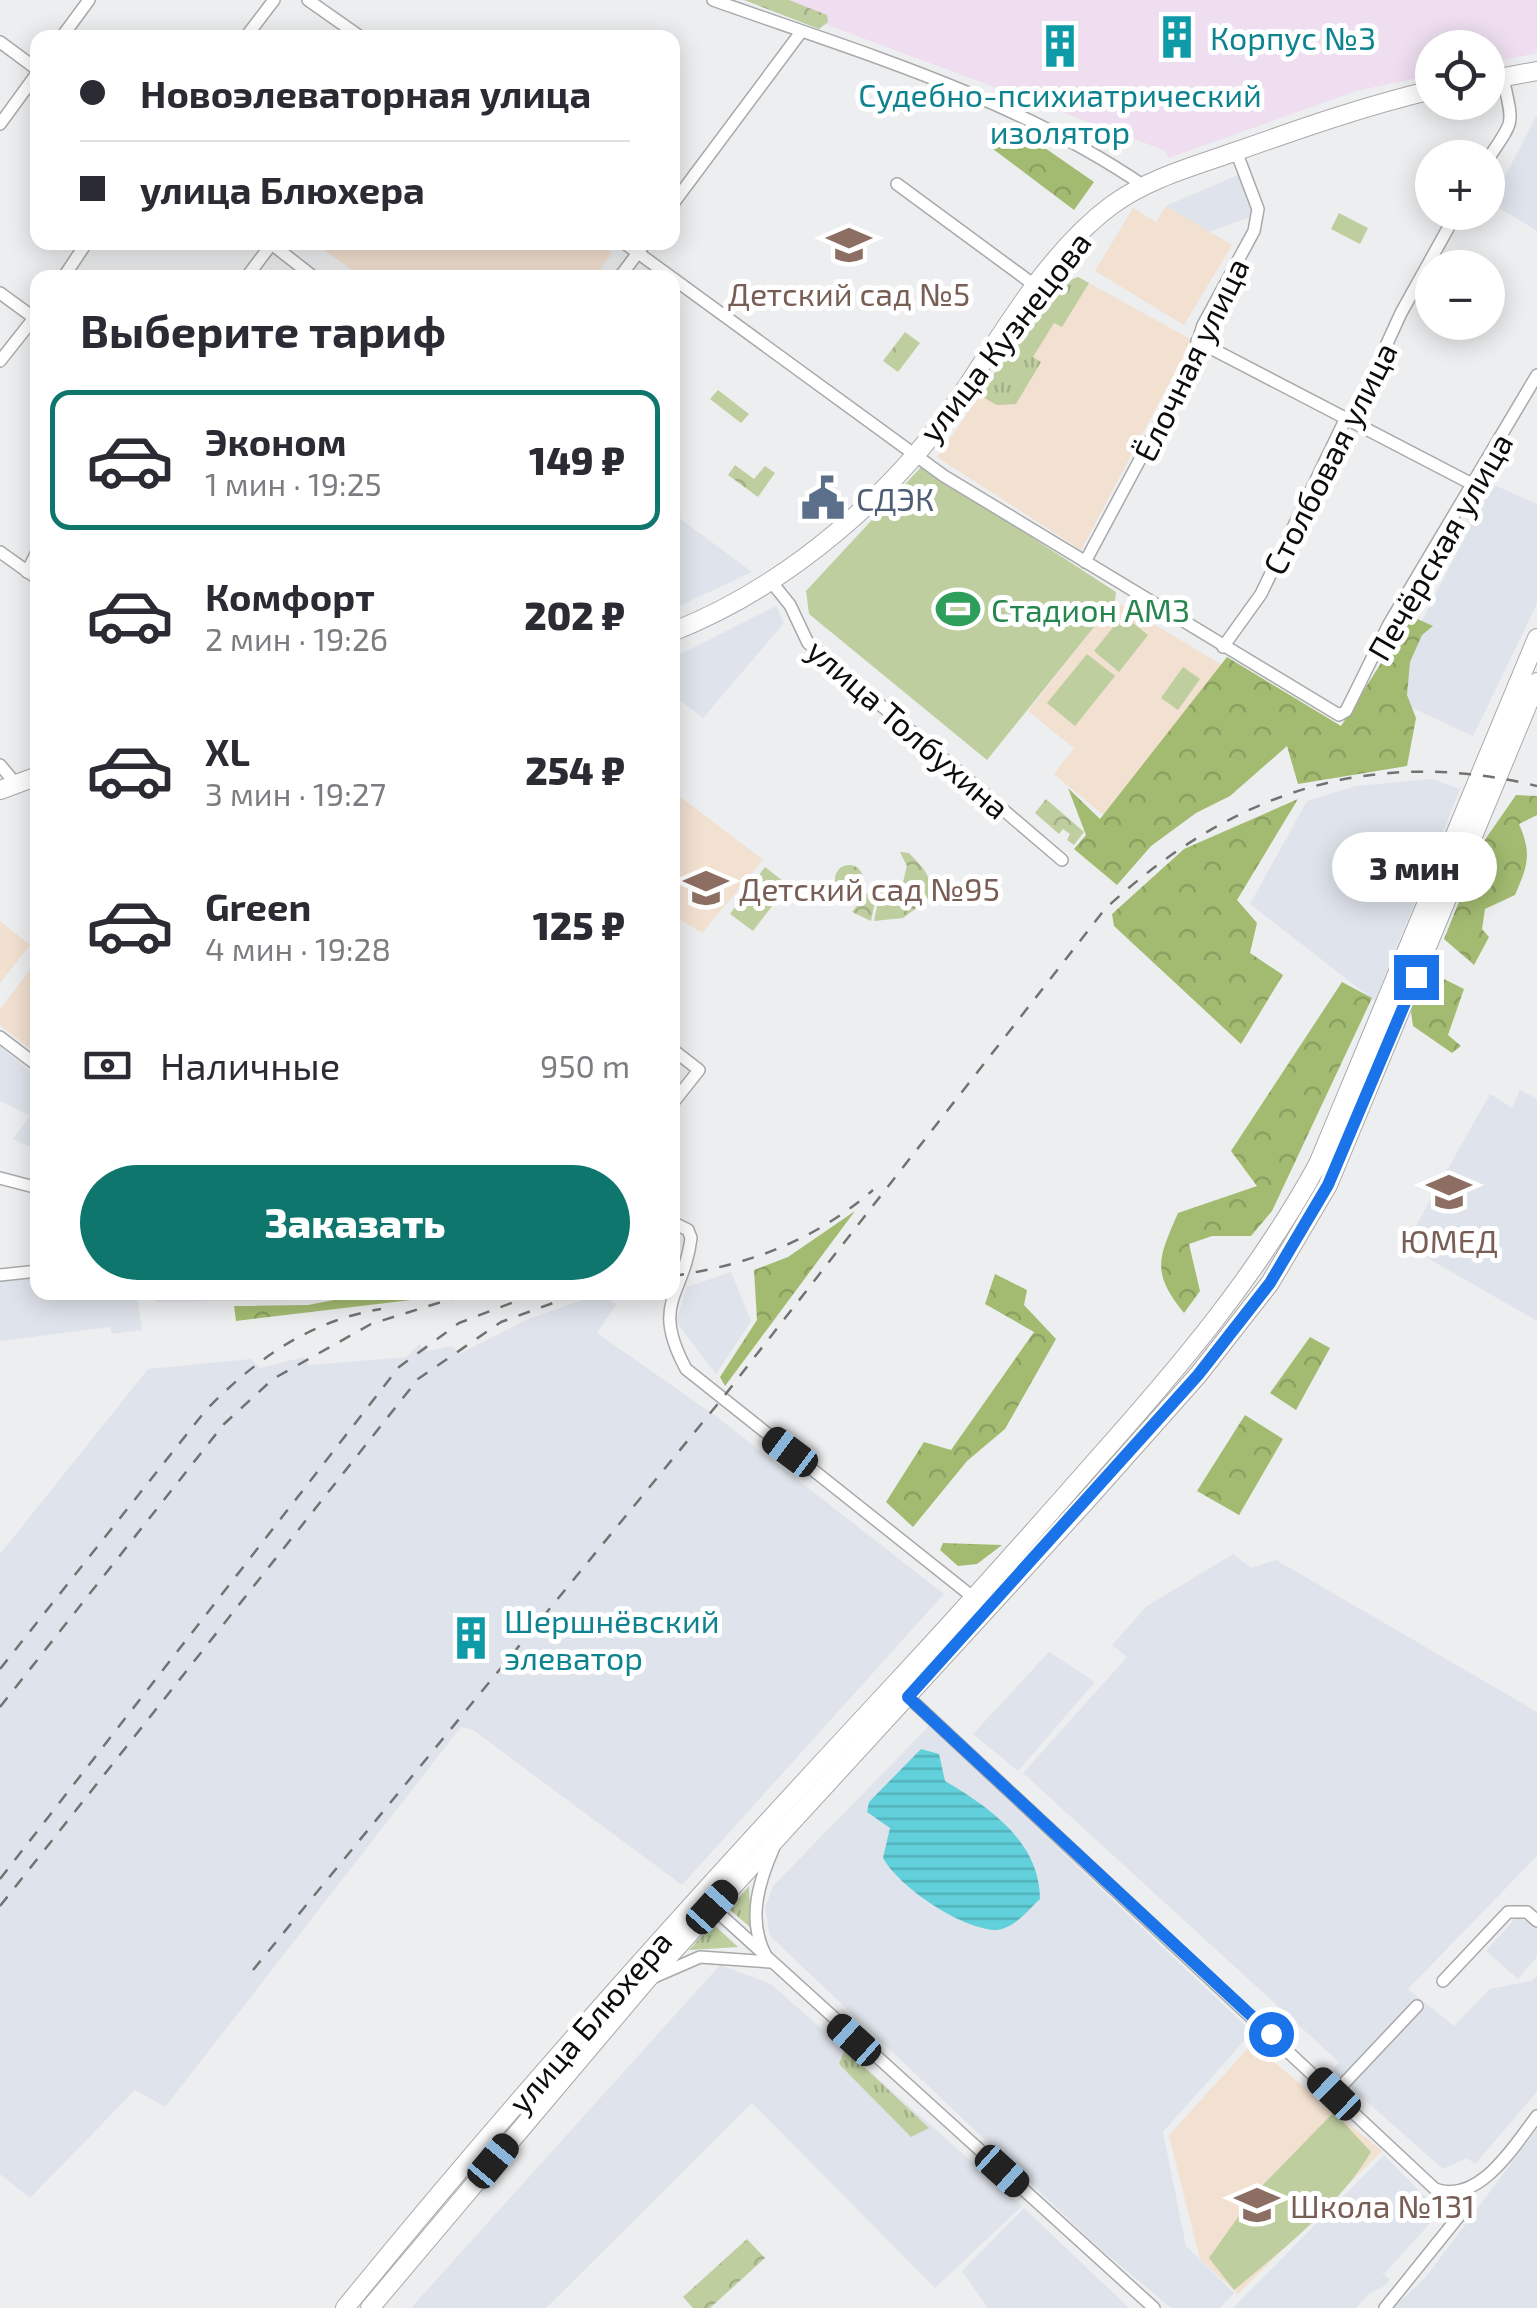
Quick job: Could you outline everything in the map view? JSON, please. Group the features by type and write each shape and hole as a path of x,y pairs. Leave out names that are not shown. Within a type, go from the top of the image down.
{"main road":[{"path":"1505,76 1537,71"},
{"name":"улица Кузнецова","path":"680,628 773,584 818,548 912,454 965,391 1037,287 1094,220 1144,186 1360,108 1415,94"},
{"name":"улица Блюхера","path":"980,1603 1242,1288 1284,1226 1318,1164 1367,1052 1537,638"},
{"name":"улица Блюхера","path":"370,2308 645,1982 980,1603 1198,1375 1270,1283 1308,1223 1388,1046 1532,705 1537,682"},
{"name":"улица Блюхера","path":"345,2308 648,1951 901,1691"}],"street":[{"path":"66,30 89,0"},
{"path":"251,30 274,0"},
{"path":"308,0 351,30"},
{"path":"713,0 996,104 1144,186"},
{"path":"680,193 801,32"},
{"path":"0,42 30,65"},
{"path":"0,124 30,82"},
{"path":"1503,140 1512,122 1505,104"},
{"name":"Ёлочная улица","path":"1086,562 1190,366 1198,341 1254,231 1258,209 1236,151"},
{"path":"897,184 1037,287"},
{"name":"Столбовая улица","path":"1224,647 1261,594 1345,420 1358,408 1400,313 1447,230"},
{"path":"280,250 305,270"},
{"path":"646,250 672,270"},
{"path":"680,276 912,454 1224,647"},
{"path":"0,293 30,313"},
{"path":"0,361 30,324"},
{"path":"1198,341 1472,484"},
{"name":"Печёрская улица","path":"1224,647 1339,715 1346,711 1389,624 1537,374"},
{"path":"0,552 30,574"},
{"name":"улица Толбухина","path":"773,584 790,604 808,643 1062,860"},
{"path":"0,765 8,787"},
{"path":"0,1037 30,1060"},
{"path":"680,1055 699,1070 680,1094"},
{"path":"0,1178 30,1186"},
{"path":"680,1226 688,1230 691,1238 680,1276"},
{"path":"0,1276 30,1273"},
{"path":"673,1300 669,1315 676,1351 686,1369 980,1603"},
{"path":"901,1691 1435,2188 1458,2192 1480,2182 1537,2116"},
{"path":"770,1962 759,1942 756,1918 760,1878 782,1830"},
{"path":"712,1907 1154,2308"},
{"path":"1444,1981 1508,1912 1516,1908 1537,1921"},
{"path":"645,1982 700,1956 770,1962"},
{"path":"1334,2094 1417,2006"},
{"path":"1385,2308 1459,2216 1458,2192"}],"shaded area":[{"path":"760,0 1537,0 1537,53 1505,60 1505,30 1415,30 1415,79 1356,91 1169,158 1164,150"},
{"path":"1537,115 1537,231 1505,212 1505,176"},
{"path":"1242,173 1256,215 1209,232 1166,206"},
{"path":"1166,206 1232,245 1184,325 1095,271 1133,208 1156,222"},
{"path":"324,250 612,253 600,270 352,270"},
{"path":"1078,277 1192,340 1081,550 937,457 1057,285"},
{"path":"1492,484 1537,504 1537,604 1473,736 1384,695"},
{"path":"680,519 752,572 680,606"},
{"path":"1115,601 1222,665 1113,823 1054,774 1074,748 1028,711"},
{"path":"776,606 784,623 703,718 680,700 680,654"},
{"path":"1432,779 1460,789 1375,1001 1250,904 1307,801 1356,786"},
{"name":"Детский сад №95","path":"680,797 763,860 702,933 680,919"},
{"path":"0,921 30,945 0,983"},
{"path":"30,970 30,1049 0,1025 0,1009"},
{"path":"0,1046 30,1071 30,1116 0,1101"},
{"path":"1520,1090 1537,1099 1537,1321 1405,1245 1490,1094 1512,1108"},
{"path":"30,1116 30,1147 13,1139"},
{"path":"731,1272 751,1321 716,1374 676,1322 687,1287"},
{"path":"30,1277 30,1300 138,1300 142,1330 112,1334 110,1327 0,1341 0,1279"},
{"path":"156,1300 290,1300 156,1302"},
{"path":"583,1300 611,1300 616,1305 597,1333 717,1417 944,1594 682,1885 473,1730 461,1727 165,2107 135,2090 30,2198 0,2174 0,1554 148,1369 251,1359 260,1368 304,1357 309,1365 407,1357 419,1344 428,1351 451,1346 461,1353 528,1319"},
{"path":"1233,1554 1251,1568 1276,1560 1537,1712 1537,1856 1408,1989 1454,2026 1490,1989 1531,1981 1537,1976 1537,2092 1475,2164 1467,2158 1443,2169 1332,2071 1339,2062 1023,1773 1127,1657 1112,1645 1147,1606"},
{"path":"1049,1652 1095,1682 1018,1771 973,1734"},
{"path":"929,1726 1252,2032 1163,2132 1186,2246 1234,2293 1220,2308 1171,2308 1097,2246 770,1936 765,1908 773,1886"},
{"path":"1520,1913 1537,1929 1537,1957 1518,1979 1486,1951"},
{"path":"720,1965 771,1984 1022,2206 935,2288 752,2103 546,2308 411,2308"},
{"name":"Школа №131","path":"1252,2044 1382,2151 1238,2294 1200,2259 1169,2135"},
{"path":"1537,2129 1537,2308 1393,2308 1425,2278"},
{"path":"1384,2155 1440,2212 1385,2273 1379,2269 1390,2280 1356,2308 1233,2308"},
{"path":"1024,2208 1129,2308 988,2308 962,2271"}],"green space":[{"path":"744,0 789,0 827,15 828,22 819,29"},
{"path":"1007,136 1045,148 1094,182 1074,210 993,149"},
{"path":"1339,213 1368,228 1360,244 1331,229"},
{"path":"1078,277 1089,283 1062,327 1054,323 1033,357 1041,362 1016,404 997,405 979,395 1057,285"},
{"path":"905,332 920,343 898,372 883,361"},
{"path":"718,390 749,414 741,423 710,399"},
{"path":"735,465 754,479 765,466 775,473 758,497 728,475"},
{"name":"Стадион АМЗ","path":"922,466 1116,592 1115,601 987,760 809,614 806,591"},
{"path":"1123,615 1148,635 1119,672 1094,651"},
{"path":"1411,616 1433,626 1422,635 1410,662 1407,695 1416,718 1407,766 1298,784 1287,746 1230,796 1196,813 1151,846 1117,885 1074,849 1086,835 1068,788 1100,819 1227,657 1341,726"},
{"path":"1087,654 1115,676 1075,726 1047,703"},
{"path":"1183,667 1200,679 1178,710 1161,698"},
{"path":"1516,795 1537,796 1537,815 1519,824 1526,844 1525,867 1515,895 1485,909 1482,929 1489,937 1474,965 1444,939 1482,844"},
{"path":"1046,799 1084,832 1074,845 1067,840 1070,834 1063,829 1059,834 1035,813"},
{"path":"1298,799 1237,900 1257,923 1250,953 1283,975 1241,1044 1114,926 1112,914 1184,849"},
{"path":"900,852 909,853 926,873 930,885 928,899 903,882 907,866"},
{"path":"849,865 859,869 863,879 859,889 849,893 839,889 835,879 839,869"},
{"path":"765,867 788,885 753,931 730,914"},
{"path":"902,884 926,901 903,918 874,921 880,892"},
{"path":"871,888 877,892 871,921 852,912"},
{"path":"1442,978 1464,989 1448,1035 1461,1046 1452,1053 1413,1026 1411,1012 1416,993"},
{"path":"1342,982 1372,998 1272,1211 1251,1236 1212,1236 1189,1244 1200,1291 1184,1313 1166,1287 1161,1265 1178,1213 1257,1186 1231,1151"},
{"path":"855,1211 725,1386 720,1377 757,1320 754,1270 788,1257"},
{"path":"995,1274 1027,1290 1024,1305 1056,1339 1005,1429 967,1461 913,1527 886,1502 924,1442 951,1450 1034,1332 985,1304"},
{"path":"334,1300 412,1300 236,1321 234,1306 308,1305"},
{"path":"1310,1337 1330,1348 1296,1410 1270,1393"},
{"path":"1245,1415 1283,1439 1239,1515 1197,1491"},
{"path":"943,1543 1002,1545 977,1564 958,1566 940,1550"},
{"path":"749,1886 751,1928 729,1909"},
{"path":"713,1924 738,1947 689,1950"},
{"path":"845,2049 929,2128 911,2137 839,2064"},
{"path":"1334,2112 1371,2152 1326,2209 1234,2290 1209,2258 1256,2192"},
{"path":"747,2239 765,2258 710,2308 693,2308 683,2297"}],"water":[{"path":"921,1749 939,1754 945,1781 995,1815 1032,1861 1040,1899 1008,1927 981,1928 932,1905 903,1882 883,1858 890,1828 867,1812 869,1802"}],"railway":[{"path":"253,1970 721,1400 1105,909 1152,869 1201,836 1252,809 1305,789 1359,777 1416,772 1475,775 1537,786"},
{"path":"680,1275 728,1265 779,1248 828,1223 873,1190"},
{"path":"0,1707 224,1424 273,1379 371,1324 448,1300"},
{"path":"0,1879 399,1367 459,1323 519,1300"},
{"path":"0,1906 418,1379 501,1322 561,1300"},
{"path":"0,1669 206,1410 244,1374 307,1333 381,1309"}],"place":[{"name":"Корпус №3","path":"1177,37"},
{"name":"Судебно-психиатрический изолятор","path":"1060,46"},
{"name":"Детский сад №5","path":"849,245"},
{"name":"СДЭК","path":"823,498"},
{"name":"Стадион АМЗ","path":"958,609"},
{"name":"Детский сад №95","path":"706,888"},
{"name":"ЮМЕД","path":"1449,1192"},
{"name":"Шершнёвский элеватор","path":"471,1638"},
{"name":"Школа №131","path":"1257,2205"}],"route":[{"path":"1271,2034 908,1697 1198,1375 1270,1283 1328,1185 1416,977"}]}
